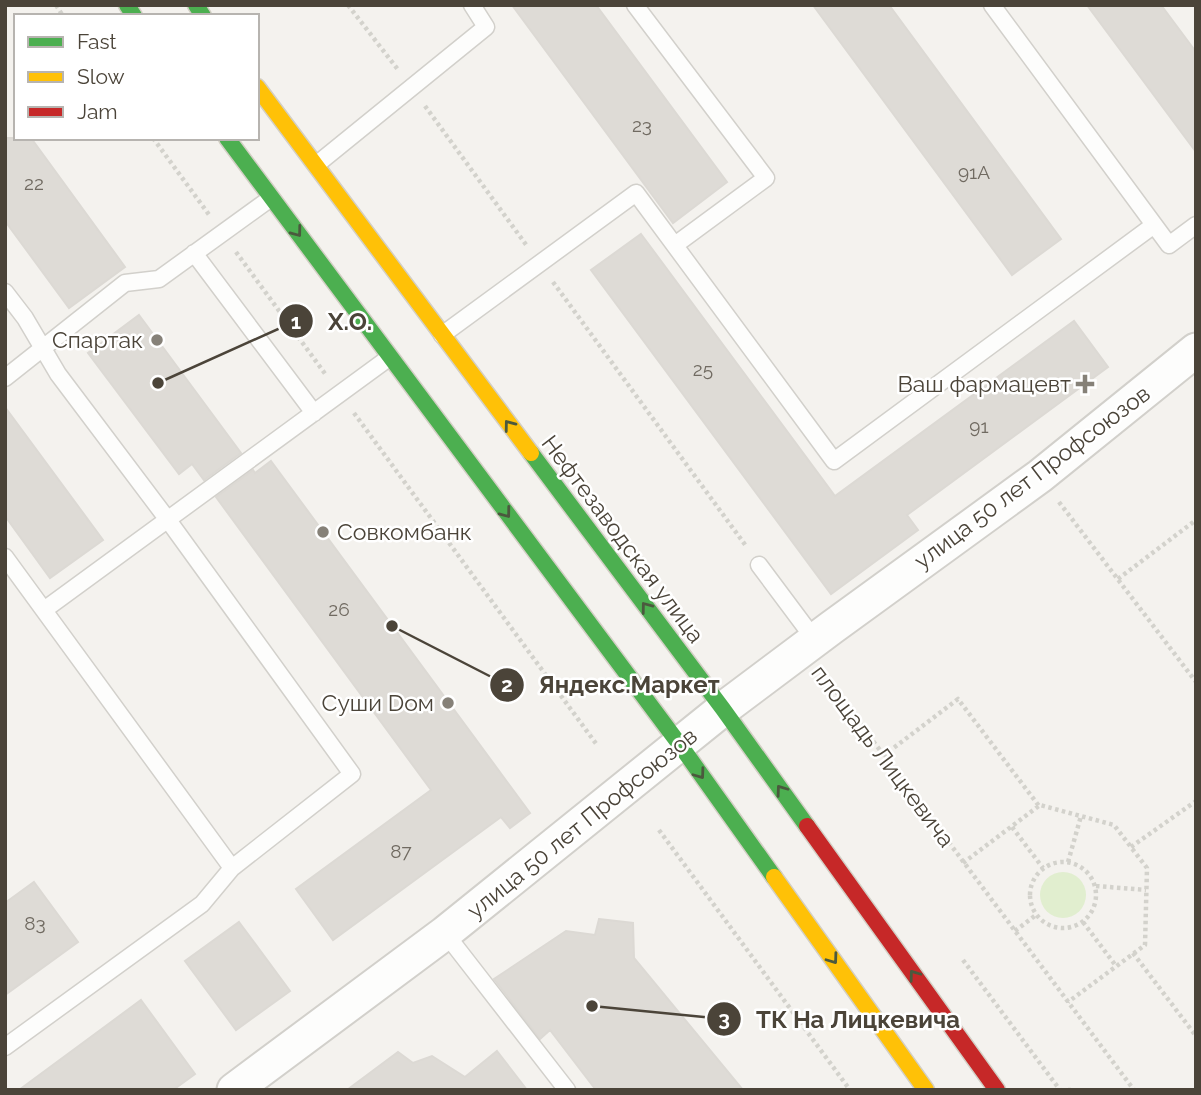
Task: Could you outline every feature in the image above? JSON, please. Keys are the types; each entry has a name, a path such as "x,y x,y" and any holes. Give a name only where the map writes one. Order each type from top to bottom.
{"main road":[{"name":"Нефтезаводская улица","path":"259,91 723,709 996,1090"},
{"path":"228,140 680,745 926,1090"}],"street":[{"name":"улица 50 лет Профсоюзов","path":"234,1090 445,933 723,709 1040,476 1196,350"}],"lane":[{"path":"316,165 485,27 472,5"},
{"path":"635,5 766,178 675,245"},
{"path":"992,5 1169,245 1196,225"},
{"path":"442,335 636,192 834,461 1154,225"},
{"path":"5,378 125,283 159,279 271,198"},
{"path":"194,253 313,413"},
{"path":"5,292 25,318 58,374 168,520 352,774 232,868 202,904 5,1047"},
{"path":"44,610 390,357"},
{"path":"5,557 232,868"},
{"path":"759,565 809,644"},
{"path":"445,933 567,1090"}],"path":[{"path":"154,140 597,745"},
{"path":"1066,512 1196,682"},
{"path":"1118,579 1196,520"},
{"name":"площадь Лицкевича","path":"809,644 883,756 1134,1090"},
{"path":"883,756 958,699 1039,806 1114,825 1147,868 1145,944 1068,1002"},
{"path":"1131,847 1196,802"},
{"name":"площадь Лицкевича","path":"963,863 1039,806"},
{"path":"1068,862 1080,816"},
{"path":"1012,827 1043,868"},
{"path":"659,830 850,1090"},
{"path":"1055,862 1068,862 1080,866 1090,875 1096,886 1097,900 1092,912 1083,922 1072,928 1058,928 1046,924 1036,915 1030,903 1030,890 1034,877 1043,868 1055,862"},
{"path":"1096,886 1146,890"},
{"path":"1014,931 1036,915"},
{"path":"1083,922 1116,966"},
{"path":"1133,953 1196,1036"},
{"path":"963,960 1060,1090"}],"green space":[{"path":"1063,872 1079,879 1086,895 1079,911 1063,918 1047,911 1040,895 1047,879"}],"building":[{"path":"512,5 596,5 727,182 673,223"},
{"path":"813,5 889,5 1061,239 1012,275"},
{"path":"1087,5 1161,5 1196,52 1196,152"},
{"path":"5,138 32,140 125,267 69,308 5,221"},
{"path":"641,234 835,496 1074,321 1108,367 907,515 918,530 831,594 591,270"},
{"path":"139,315 241,453 204,480 192,464 179,474 88,353"},
{"path":"5,407 103,540 50,578 5,516"},
{"path":"271,461 530,813 510,828 501,817 333,940 296,889 431,790 216,497 253,470 255,473"},
{"path":"34,882 78,942 5,995 5,903"},
{"path":"599,919 633,923 634,958 743,1090 596,1090 550,1030 540,1039 494,979 566,931 595,935"},
{"path":"239,922 290,991 236,1030 185,961"},
{"path":"141,1000 195,1074 173,1090 19,1090"},
{"path":"497,1051 527,1090 347,1090 398,1052 413,1063 432,1056 465,1077"}],"traffic: fast":[{"path":"127,5 133,14"},
{"path":"196,5 202,14"},
{"path":"228,140 680,745 774,877"},
{"path":"531,453 807,826"}],"traffic: slow":[{"path":"259,90 531,453"},
{"path":"774,877 926,1090"}],"traffic: jam":[{"path":"807,826 997,1090"}],"place":[{"name":"Спартак","path":"157,340"},
{"name":"X.O.","path":"158,383"},
{"name":"Ваш фармацевт","path":"1085,384"},
{"name":"Совкомбанк","path":"323,532"},
{"name":"Яндекс.Маркет","path":"392,626"},
{"name":"Суши Dом","path":"448,703"},
{"name":"ТК На Лицкевича","path":"592,1006"}]}
